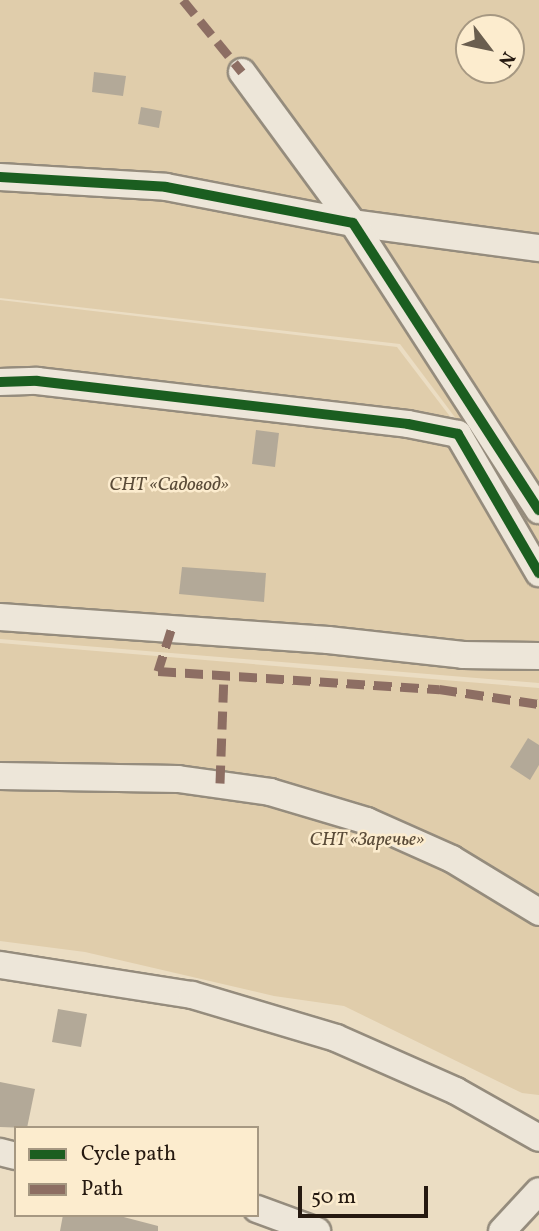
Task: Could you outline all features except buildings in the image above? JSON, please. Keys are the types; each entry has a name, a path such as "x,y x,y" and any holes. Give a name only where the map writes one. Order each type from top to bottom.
{"street":[{"path":"242,72 353,223 539,510"},
{"path":"0,177 166,187 353,223 539,248"},
{"path":"0,382 37,381 408,424 458,434 539,573"},
{"path":"0,617 328,639 463,655 539,656"},
{"path":"0,776 178,779 270,792 367,821 452,859 539,912"},
{"path":"0,965 192,995 337,1038 456,1091 539,1138"},
{"path":"502,1231 539,1191"},
{"path":"259,1210 317,1231"}],"green space":[{"path":"0,0 539,0 539,549 469,436 400,344 0,298"},
{"name":"СНТ «Садовод»","path":"0,300 397,347 468,440 539,556 539,683 0,639"},
{"name":"СНТ «Заречье»","path":"0,643 539,688 539,1095 522,1093 344,1006 274,996 85,952 0,941"}],"marked path":[{"path":"183,0 242,72"},
{"path":"171,630 158,671 439,689 539,704"},
{"path":"220,783 224,675"}],"cycle path":[{"path":"0,177 166,187 353,223 539,510"},
{"path":"0,382 37,381 408,424 458,434 539,573"}]}
